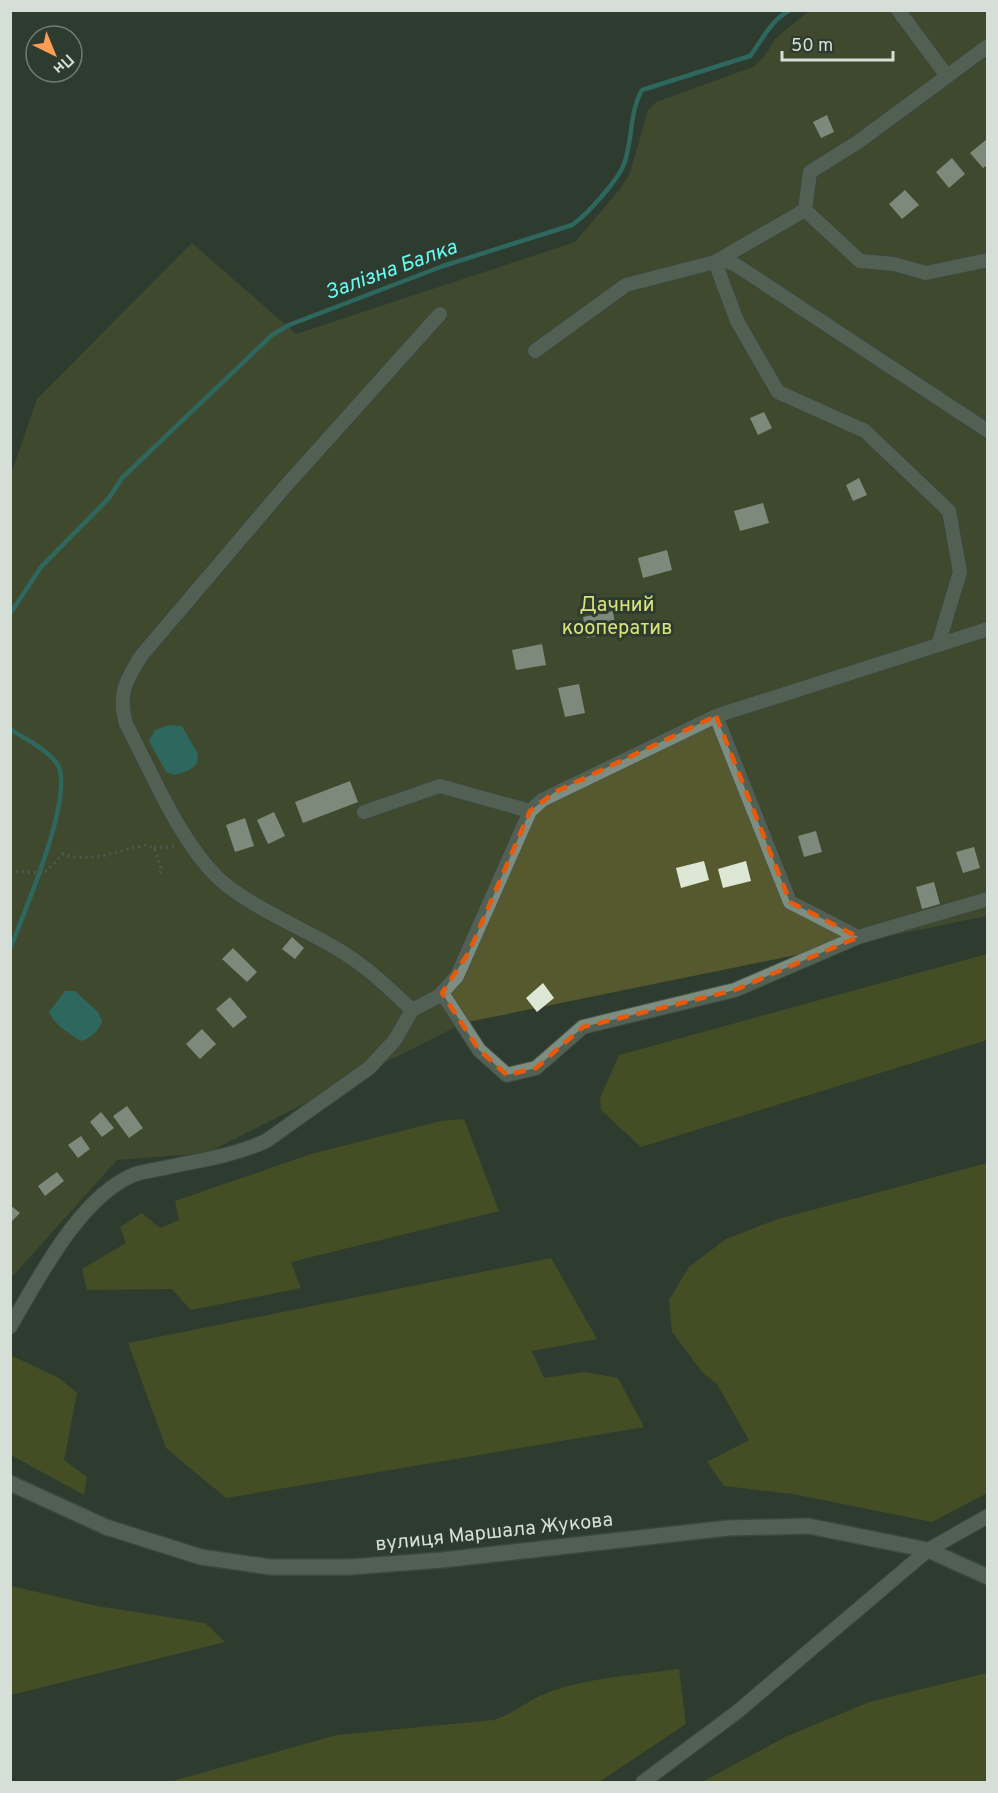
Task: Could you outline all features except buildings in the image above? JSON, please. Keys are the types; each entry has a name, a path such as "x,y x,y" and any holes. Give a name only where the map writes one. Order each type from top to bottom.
{"main road":[{"name":"вулиця Маршала Жукова","path":"10,1483 117,1531 201,1557 270,1567 350,1567 442,1560 728,1528 808,1526 928,1550 987,1576"}],"street":[{"path":"898,10 947,76"},
{"path":"805,210 810,172 858,142 987,46"},
{"path":"805,210 860,261 894,264 926,273 987,260"},
{"path":"535,351 626,285 717,260 805,210"},
{"path":"717,260 736,265 987,431"},
{"path":"717,260 737,321 778,392 865,431 949,512 960,572 938,645"},
{"path":"412,1010 374,974 337,949 238,893 219,879 190,844 126,724 121,705 128,676 141,656 283,489 440,314"},
{"path":"10,1327 79,1218 115,1185 134,1174 232,1154 266,1140 369,1068 395,1040 412,1010 442,993 457,976 530,811 555,792 716,716 987,629"},
{"path":"716,716 790,902 858,937"},
{"path":"364,812 440,786 530,811"},
{"path":"442,993 479,1050 507,1075 536,1068 583,1027 735,990 858,937 987,899"},
{"path":"643,1782 737,1712 928,1550 987,1516"}],"path":[{"path":"10,871 44,873 63,854 76,859 147,845 154,848 190,844"},
{"path":"154,848 162,871 157,874"}],"highlighted area":[{"path":"716,716 790,902 858,937 735,990 583,1027 536,1068 507,1075 479,1050 442,993 469,952 530,811 555,792"}],"green space":[{"name":"Дачний кооператив","path":"809,11 987,11 987,916 463,1023 207,1153 117,1160 11,1278 10,477 37,399 192,243 296,334 575,242 620,189 630,173 648,110 656,102 753,67 764,57 776,38"}],"shaded area":[{"path":"987,954 987,1040 641,1147 601,1110 600,1098 619,1055"},
{"path":"464,1119 499,1211 291,1262 301,1288 191,1310 172,1289 87,1290 82,1269 126,1243 120,1227 142,1213 160,1228 179,1220 175,1201 311,1154 441,1121"},
{"path":"987,1163 987,1493 932,1522 793,1494 724,1486 707,1462 749,1440 717,1384 702,1372 672,1332 669,1300 689,1267 726,1239 775,1220"},
{"path":"551,1258 597,1339 532,1351 544,1378 585,1372 618,1378 644,1427 226,1498 166,1448 128,1343"},
{"path":"10,1355 59,1378 77,1393 64,1460 87,1477 84,1495 11,1455"},
{"path":"11,1586 97,1606 205,1623 225,1642 11,1695"},
{"path":"679,1669 686,1724 599,1782 169,1782 337,1735 494,1720 544,1694 567,1686 599,1679"},
{"path":"987,1673 987,1782 702,1782 785,1737 869,1702"}],"water":[{"path":"169,725 182,726 198,754 197,763 190,770 174,775 166,772 149,741 155,730"},
{"path":"65,991 75,991 98,1012 102,1021 97,1031 85,1040 81,1041 58,1025 49,1012"}],"waterway":[{"name":"Залізна Балка","path":"10,614 41,567 109,498 122,478 272,335 289,325 443,266 572,225 586,214 621,171 627,155 635,108 642,90 750,56 772,25 790,10"},
{"name":"Залізна Балка","path":"10,729 52,758 60,770 61,787 58,809 44,860 10,949"}]}
